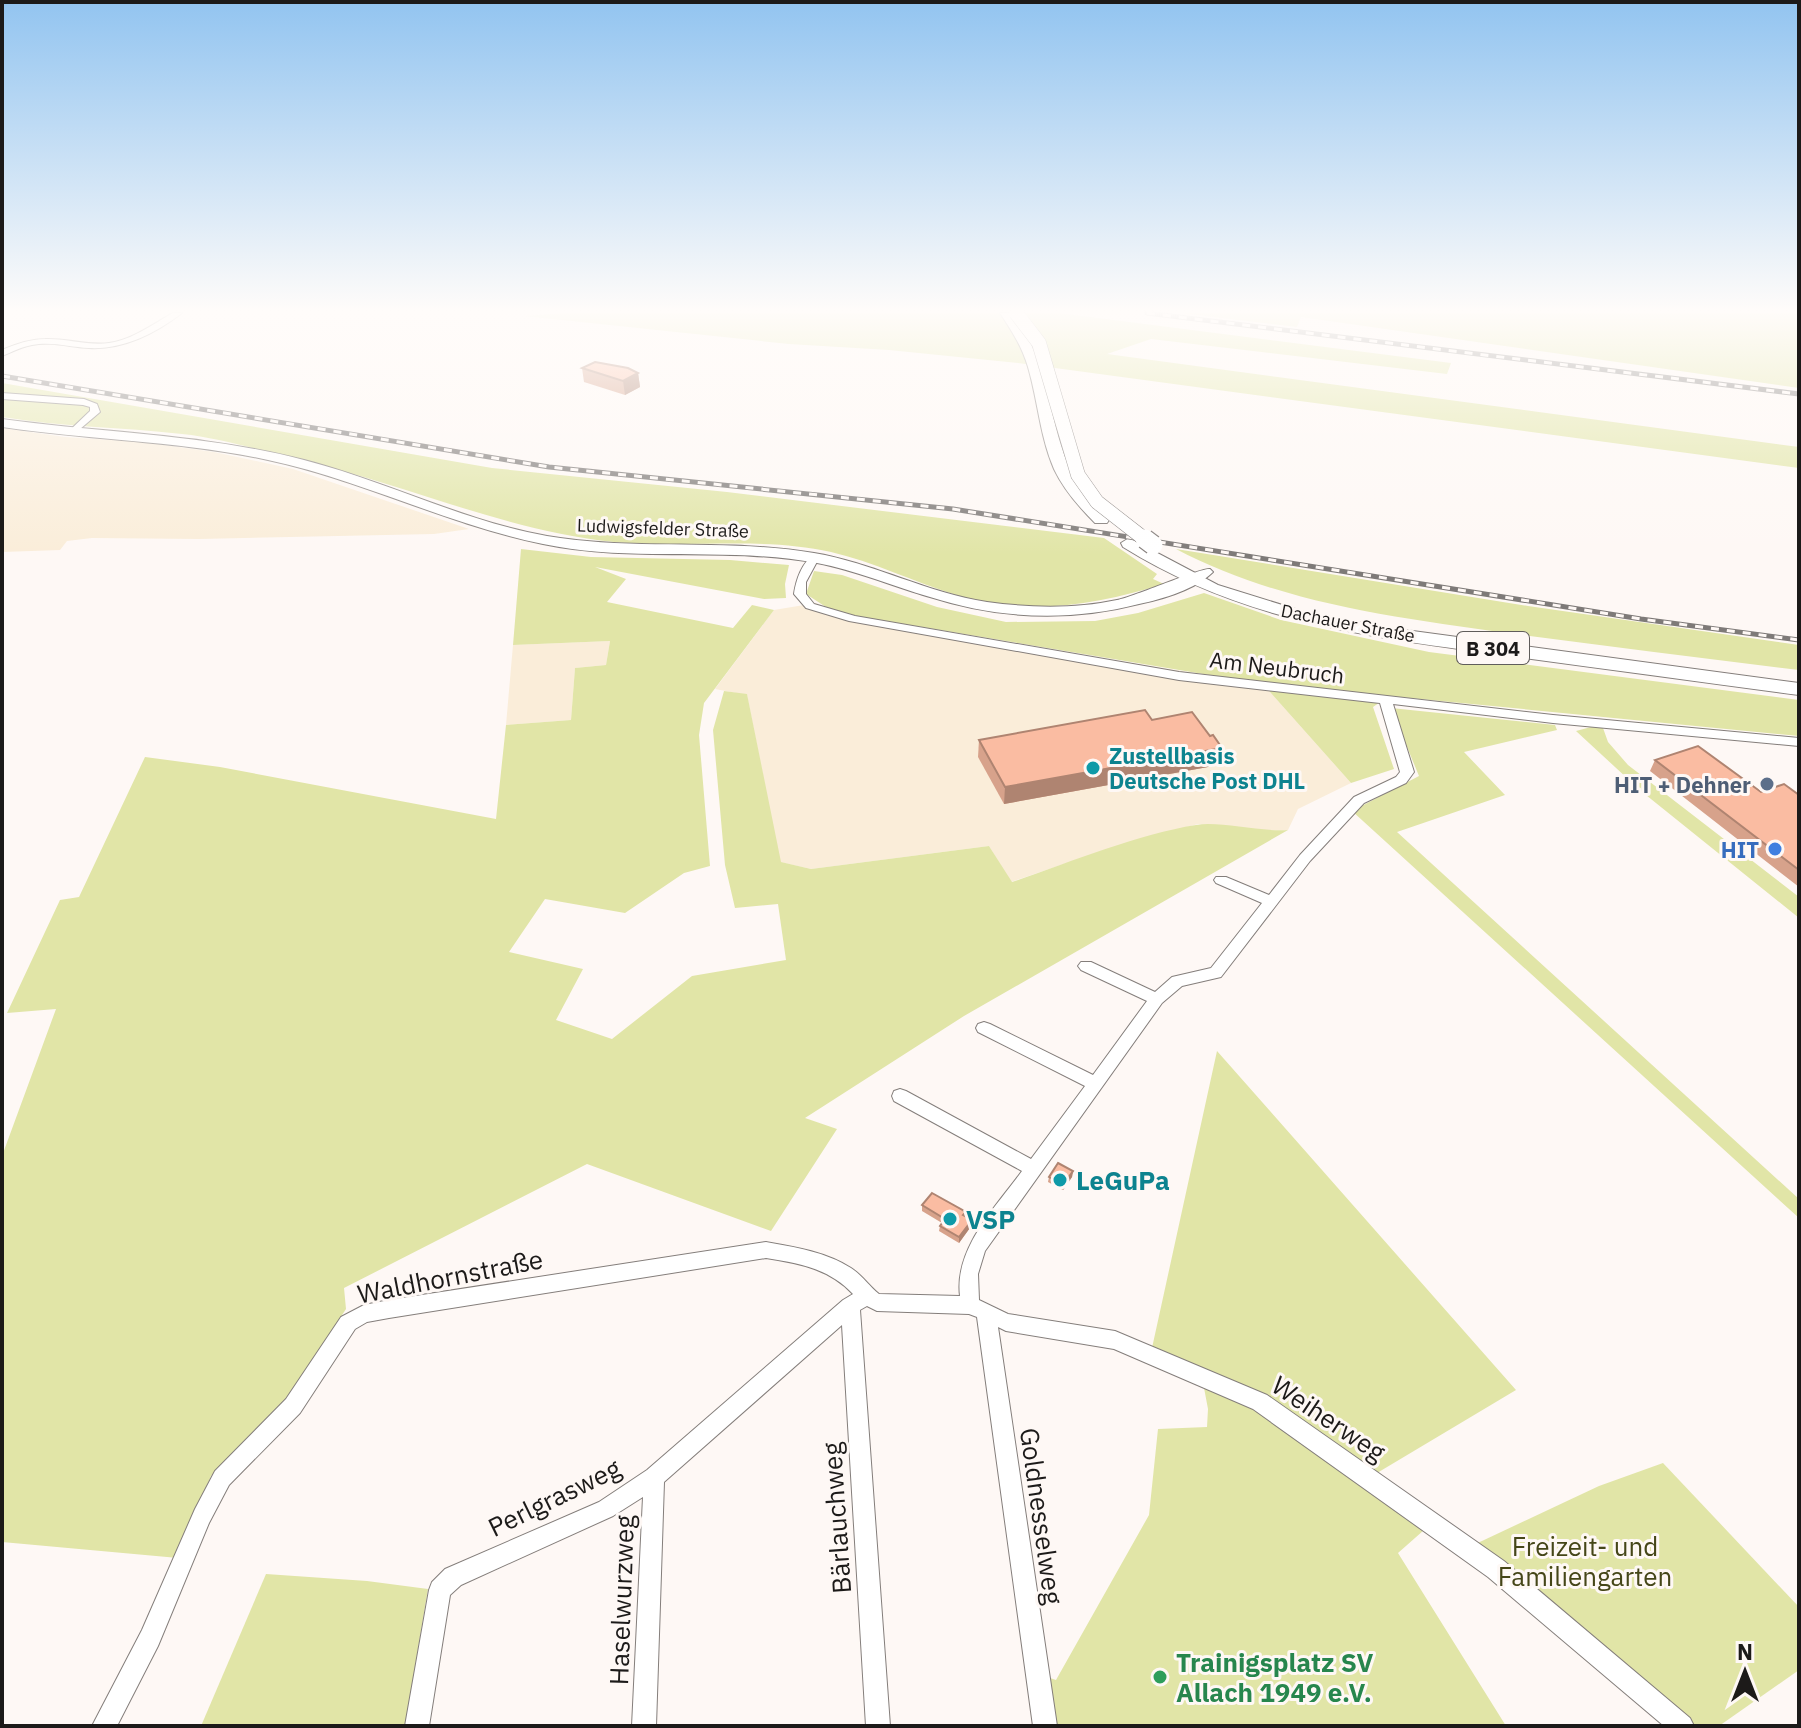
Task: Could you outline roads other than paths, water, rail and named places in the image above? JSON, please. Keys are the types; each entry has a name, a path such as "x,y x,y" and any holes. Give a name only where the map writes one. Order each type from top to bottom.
{"main road":[{"name":"Dachauer Straße","path":"1041,394 1060,466 1093,512 1147,556 1270,607 1343,625 1799,689"},
{"name":"Dachauer Straße","path":"1053,394 1078,475 1097,502 1199,576 1281,601 1401,627 1799,681"}],"street":[{"path":"2,396 84,402 94,406 95,412 73,432"},
{"name":"Ludwigsfelder Straße","path":"2,423 165,439 298,462 519,534 565,544 641,550 753,551 814,558 871,571 963,601 1019,610 1110,606 1147,597 1199,576"},
{"name":"Am Neubruch","path":"814,558 801,582 800,594 810,606 853,619 1179,676 1799,742"},
{"path":"1086,966 1157,999 1177,981 1216,973 1305,858 1359,800 1401,780 1407,772 1385,699"},
{"path":"1221,880 1272,902"},
{"name":"Goldnesselweg","path":"1045,1726 978,1309 967,1290 968,1264 1157,999"},
{"path":"984,1028 1095,1084"},
{"path":"900,1096 1034,1169"},
{"name":"Waldhornstraße","path":"104,1726 150,1638 202,1516 222,1478 293,1406 338,1334 348,1323 364,1314 766,1250 801,1256 844,1274 865,1301"},
{"name":"Weiherweg","path":"865,1301 978,1309 1006,1322 1115,1340 1260,1402 1496,1569 1682,1726"},
{"name":"Perlgrasweg","path":"417,1726 440,1590 453,1577 606,1509 654,1477 865,1301"},
{"name":"Bärlauchweg","path":"865,1301 878,1726"},
{"name":"Haselwurzweg","path":"644,1726 654,1477"}],"railway":[{"path":"108,394 549,467 953,509 1641,619 1799,640"}],"place":[{"name":"Zustellbasis Deutsche Post DHL","path":"1093,768"},
{"name":"HIT + Dehner","path":"1767,784"},
{"name":"HIT","path":"1775,849"},
{"name":"LeGuPa","path":"1060,1180"},
{"name":"VSP","path":"950,1219"},
{"name":"Trainigsplatz SV Allach 1949 e.V.","path":"1160,1677"}],"park label":[{"name":"Freizeit- und Familiengarten","path":"1585,1561"}]}
